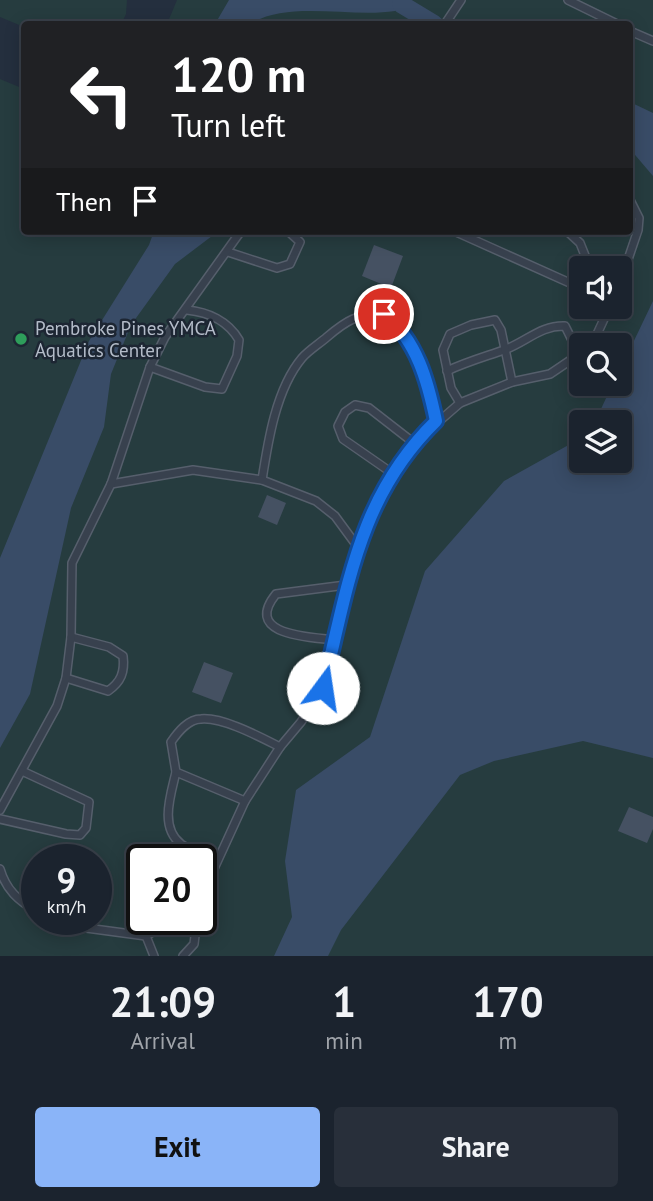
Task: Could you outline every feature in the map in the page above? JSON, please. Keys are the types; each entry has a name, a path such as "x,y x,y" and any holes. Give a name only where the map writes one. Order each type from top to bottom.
{"lane":[{"path":"446,21 461,0"},
{"path":"568,0 611,21"},
{"path":"633,32 651,38"},
{"path":"629,256 639,218 633,206"},
{"path":"633,215 639,218"},
{"path":"0,810 57,706 66,678 71,636 72,563 111,484 150,367 165,337 239,235"},
{"path":"228,253 277,268 290,264 300,242 292,235"},
{"path":"462,235 569,283"},
{"path":"571,235 580,243 585,256"},
{"path":"150,367 205,387 222,389 228,380 239,340 232,328 200,311 187,310"},
{"path":"262,480 267,444 285,389 302,358 348,320 364,315 384,314 399,326 427,376 436,421"},
{"path":"460,403 451,388 443,350 450,334 471,325 495,320 512,382"},
{"path":"447,371 473,358 505,350 532,333 565,326 569,333"},
{"path":"217,860 245,801 323,688 357,546 392,473 414,443 436,421 460,403 512,382 550,374 569,361"},
{"path":"392,473 343,439 338,426 345,412 355,405 369,408 414,443"},
{"path":"111,484 193,470 262,480 316,501 335,516 357,546"},
{"path":"335,640 285,634 275,629 270,623 269,602 276,594 346,586"},
{"path":"66,678 108,691 118,684 124,668 122,656 109,647 71,636"},
{"path":"181,844 173,833 167,815 176,772 171,742 182,727 200,718 224,723 280,747"},
{"path":"0,819 66,835 80,835 86,828 89,802 22,771"},
{"path":"176,772 245,801"},
{"path":"0,869 4,883 21,902"},
{"path":"112,931 146,936 154,956"},
{"path":"183,956 194,944 195,935"}],"green space":[{"path":"0,0 127,0 122,21 21,21 21,26 0,17"},
{"path":"177,0 653,0 653,956 0,956 0,79 21,88 21,235 633,235 633,21 168,21"}],"water":[{"path":"229,0 402,0 395,11 378,13 300,11 282,13 257,21 217,21"},
{"path":"633,103 653,113 653,176 633,153"},
{"path":"153,235 213,235 175,264 131,325 111,374 104,427 71,508 30,694 0,748 0,558 89,341"},
{"path":"653,301 653,758 583,741 494,761 460,775 341,930 328,956 274,956 292,917 285,861 296,790 370,737 425,571 504,481 569,445 569,473 632,473 632,410 601,410 607,396 632,396 632,345"}],"building":[{"path":"374,245 403,256 391,288 362,276"},
{"path":"267,495 286,503 277,525 258,517"},
{"path":"204,662 233,673 221,703 192,692"},
{"path":"629,807 653,817 653,829 647,843 618,831"}],"waterway":[{"path":"401,4 429,21"}],"place":[{"name":"Pembroke Pines YMCA Aquatics Center","path":"21,339"}],"route":[{"path":"323,688 357,546 392,473 414,443 436,421 427,376 399,326 384,314"}]}
